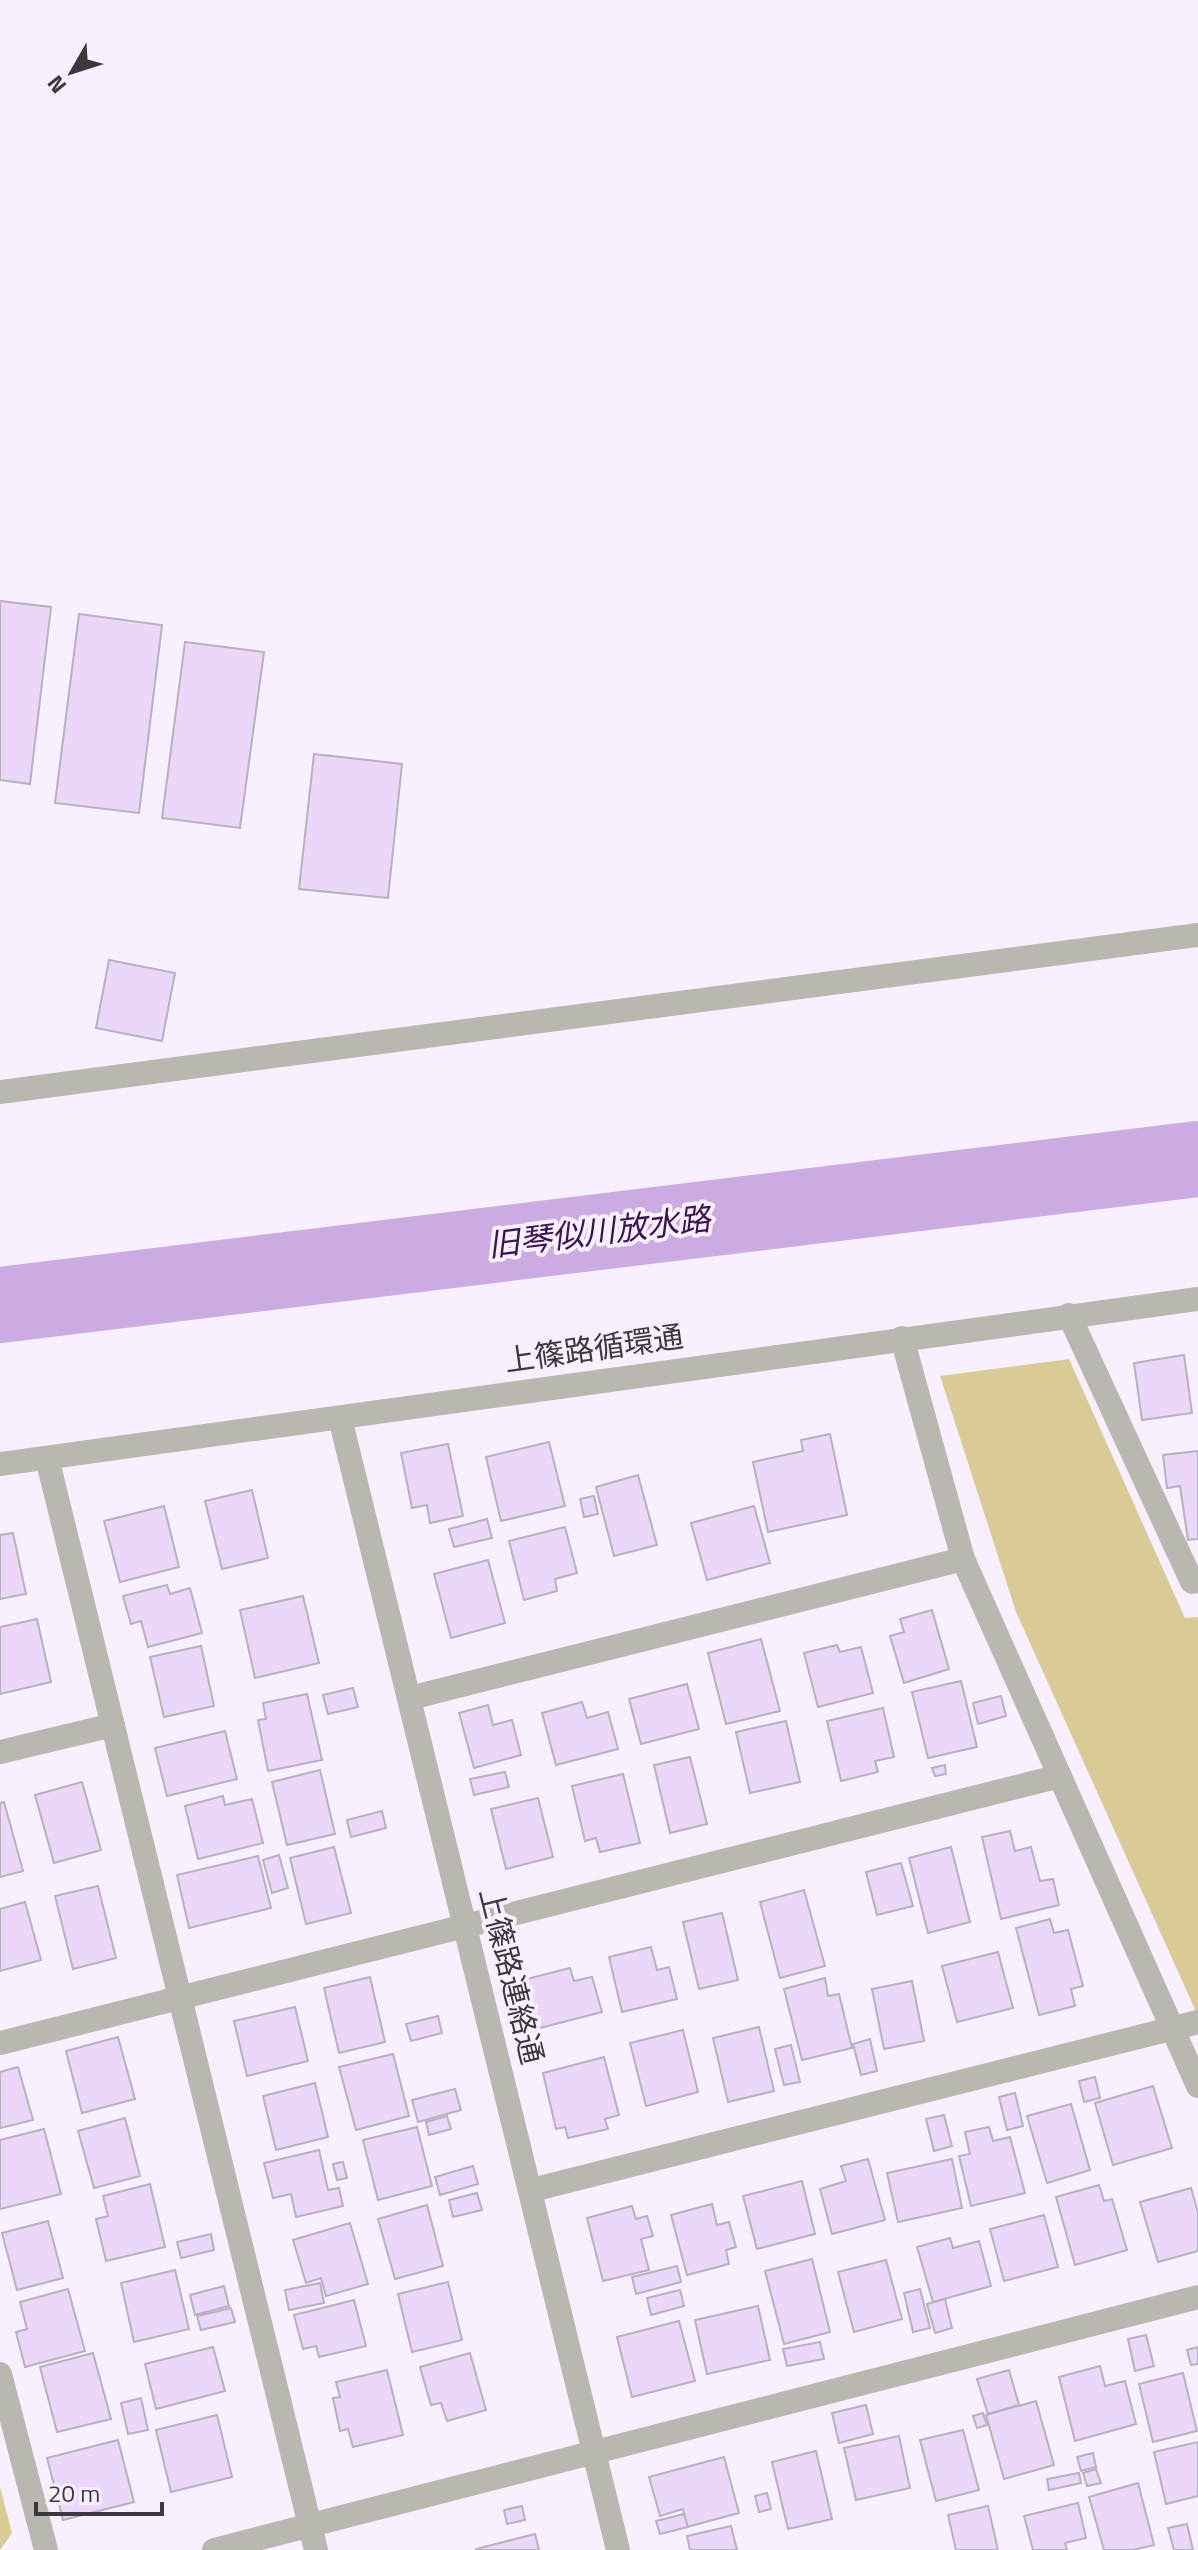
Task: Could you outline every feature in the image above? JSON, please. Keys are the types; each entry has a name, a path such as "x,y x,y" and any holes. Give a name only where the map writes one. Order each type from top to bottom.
{"street":[{"path":"0,1092 1198,935"},
{"name":"上篠路循環通","path":"0,1464 1198,1299"},
{"path":"1069,1315 1192,1582 1198,1581"},
{"path":"902,1338 963,1559 1198,2086"},
{"name":"上篠路連絡通","path":"340,1418 618,2550"},
{"path":"47,1458 313,2539"},
{"path":"410,1698 963,1559"},
{"path":"0,1752 113,1725"},
{"path":"0,2043 1060,1776"},
{"path":"532,2190 1198,2022"},
{"path":"214,2550 313,2539 593,2451 1198,2297"},
{"path":"0,2374 46,2550"}],"shaded area":[{"path":"1069,1359 1185,1618 1198,1617 1198,2016 1016,1612 940,1376"},
{"path":"0,2487 12,2533 0,2550"}],"building":[{"path":"0,601 51,607 30,784 0,780"},
{"path":"79,614 162,625 139,813 55,803"},
{"path":"185,642 264,652 240,828 162,818"},
{"path":"314,754 402,764 388,898 299,889"},
{"path":"109,960 175,973 162,1041 96,1028"},
{"path":"1184,1355 1192,1413 1142,1420 1134,1363"},
{"path":"830,1434 847,1515 768,1532 753,1462 803,1451 801,1440"},
{"path":"549,1442 565,1506 501,1521 486,1457"},
{"path":"448,1444 463,1516 430,1523 427,1505 412,1508 401,1453"},
{"path":"1198,1451 1198,1539 1188,1540 1180,1486 1167,1488 1163,1455"},
{"path":"638,1475 657,1545 614,1556 596,1487"},
{"path":"252,1490 268,1558 222,1569 205,1501"},
{"path":"594,1496 598,1514 584,1517 580,1499"},
{"path":"164,1506 179,1567 120,1582 104,1521"},
{"path":"754,1506 770,1563 707,1580 691,1523"},
{"path":"487,1519 492,1538 454,1547 449,1529"},
{"path":"565,1527 577,1573 555,1579 557,1591 524,1600 509,1541"},
{"path":"13,1533 26,1594 0,1599 0,1535"},
{"path":"488,1560 505,1623 451,1638 434,1574"},
{"path":"167,1585 170,1594 190,1588 202,1633 148,1647 141,1621 131,1624 123,1596"},
{"path":"303,1596 319,1663 255,1678 240,1610"},
{"path":"932,1610 949,1669 904,1683 890,1636 904,1632 900,1619"},
{"path":"37,1619 51,1682 0,1694 0,1627"},
{"path":"761,1639 780,1711 726,1724 708,1653"},
{"path":"837,1645 840,1652 861,1647 873,1693 818,1707 804,1653"},
{"path":"201,1646 214,1706 164,1717 150,1657"},
{"path":"961,1681 977,1747 928,1758 912,1692"},
{"path":"687,1684 699,1729 641,1744 629,1699"},
{"path":"353,1688 358,1707 328,1714 323,1695"},
{"path":"307,1694 322,1760 268,1771 258,1720 266,1719 263,1703"},
{"path":"1001,1696 1006,1716 978,1724 973,1703"},
{"path":"582,1702 587,1718 608,1712 618,1749 556,1765 542,1713"},
{"path":"488,1705 493,1725 512,1720 521,1755 474,1768 459,1713"},
{"path":"883,1708 894,1757 875,1761 878,1772 841,1781 827,1721"},
{"path":"786,1721 800,1782 750,1793 736,1732"},
{"path":"225,1731 237,1779 167,1796 155,1748"},
{"path":"690,1757 707,1824 670,1833 654,1765"},
{"path":"945,1765 946,1774 935,1776 932,1768"},
{"path":"320,1770 335,1834 287,1845 272,1782"},
{"path":"505,1772 509,1787 474,1795 470,1779"},
{"path":"623,1774 640,1843 600,1852 596,1838 585,1841 572,1786"},
{"path":"82,1782 101,1850 54,1863 35,1795"},
{"path":"223,1796 225,1805 252,1799 263,1843 198,1859 185,1806"},
{"path":"538,1798 553,1857 506,1869 491,1809"},
{"path":"4,1802 23,1871 0,1877 0,1803"},
{"path":"382,1811 386,1828 351,1837 347,1820"},
{"path":"1010,1831 1015,1851 1031,1847 1040,1881 1053,1879 1059,1905 1001,1919 982,1837"},
{"path":"334,1847 351,1913 306,1924 290,1858"},
{"path":"951,1847 970,1922 928,1933 909,1858"},
{"path":"279,1855 288,1888 272,1893 263,1860"},
{"path":"258,1856 271,1908 189,1928 177,1875"},
{"path":"901,1863 913,1906 877,1915 866,1872"},
{"path":"98,1886 116,1958 73,1969 55,1896"},
{"path":"804,1890 825,1966 780,1978 760,1902"},
{"path":"25,1902 41,1960 0,1971 0,1909"},
{"path":"722,1913 738,1980 699,1989 683,1922"},
{"path":"1050,1919 1054,1933 1068,1930 1083,1986 1071,1989 1075,2006 1039,2015 1016,1928"},
{"path":"651,1947 657,1970 669,1967 677,1999 622,2012 609,1957"},
{"path":"998,1952 1013,2008 957,2022 942,1966"},
{"path":"570,1968 574,1981 592,1977 602,2012 536,2029 523,1980"},
{"path":"370,1977 385,2042 339,2053 324,1988"},
{"path":"825,1978 828,1996 839,1994 852,2048 802,2060 784,1989"},
{"path":"912,1981 924,2041 884,2049 872,1989"},
{"path":"295,2007 308,2061 247,2076 234,2021"},
{"path":"438,2016 442,2033 411,2041 406,2024"},
{"path":"759,2027 774,2091 728,2102 713,2038"},
{"path":"683,2030 698,2092 646,2106 630,2043"},
{"path":"118,2037 135,2099 82,2113 66,2051"},
{"path":"870,2039 877,2071 861,2075 853,2044"},
{"path":"791,2045 800,2082 784,2085 775,2049"},
{"path":"393,2054 409,2116 356,2130 339,2067"},
{"path":"604,2057 619,2115 605,2119 608,2129 568,2138 565,2127 556,2129 543,2073"},
{"path":"18,2067 33,2120 0,2128 0,2072"},
{"path":"1095,2077 1100,2098 1084,2102 1079,2081"},
{"path":"315,2083 328,2137 276,2150 263,2096"},
{"path":"1153,2086 1172,2148 1113,2165 1095,2103"},
{"path":"455,2089 461,2110 418,2122 412,2100"},
{"path":"1015,2093 1023,2126 1007,2130 999,2097"},
{"path":"1071,2104 1090,2170 1047,2183 1027,2116"},
{"path":"944,2115 952,2146 934,2151 926,2119"},
{"path":"447,2116 451,2129 429,2135 426,2122"},
{"path":"125,2118 140,2176 94,2188 78,2131"},
{"path":"417,2127 432,2186 378,2200 363,2140"},
{"path":"989,2127 993,2141 1010,2137 1025,2193 971,2206 959,2156 970,2154 965,2132"},
{"path":"44,2129 61,2194 0,2209 0,2140"},
{"path":"319,2150 328,2190 339,2188 343,2206 296,2217 291,2194 273,2198 264,2163"},
{"path":"868,2159 885,2220 832,2234 820,2189 846,2181 841,2166"},
{"path":"952,2159 962,2208 898,2222 887,2173"},
{"path":"343,2162 347,2178 337,2180 333,2164"},
{"path":"473,2166 478,2184 440,2195 435,2177"},
{"path":"802,2181 815,2234 757,2249 743,2196"},
{"path":"150,2184 165,2247 106,2261 96,2219 108,2216 103,2196"},
{"path":"1099,2185 1104,2201 1112,2199 1127,2250 1075,2265 1056,2197"},
{"path":"1191,2188 1198,2212 1198,2251 1158,2262 1140,2202"},
{"path":"477,2193 482,2210 453,2217 449,2200"},
{"path":"712,2204 717,2225 729,2222 736,2247 726,2250 729,2264 687,2275 671,2215"},
{"path":"427,2205 443,2266 395,2279 378,2219"},
{"path":"632,2206 636,2219 647,2216 653,2236 641,2239 649,2270 603,2281 587,2218"},
{"path":"1044,2215 1058,2267 1004,2281 990,2229"},
{"path":"48,2221 63,2278 17,2290 2,2233"},
{"path":"350,2223 368,2284 326,2296 321,2278 306,2283 293,2240"},
{"path":"211,2234 214,2250 181,2258 177,2242"},
{"path":"950,2238 953,2248 979,2241 991,2286 933,2302 917,2247"},
{"path":"812,2259 830,2332 784,2344 765,2271"},
{"path":"886,2260 902,2319 854,2332 838,2272"},
{"path":"677,2266 681,2282 636,2294 632,2277"},
{"path":"175,2270 189,2329 134,2342 121,2283"},
{"path":"448,2282 462,2340 412,2352 398,2294"},
{"path":"320,2283 324,2303 289,2310 285,2290"},
{"path":"224,2286 229,2306 195,2315 190,2295"},
{"path":"68,2289 85,2351 25,2367 16,2332 27,2329 20,2302"},
{"path":"920,2289 930,2328 913,2332 904,2293"},
{"path":"680,2290 684,2306 651,2315 647,2298"},
{"path":"945,2299 952,2328 935,2333 927,2304"},
{"path":"354,2300 366,2346 319,2357 316,2346 303,2349 294,2315"},
{"path":"758,2306 770,2360 707,2374 695,2320"},
{"path":"231,2308 235,2322 201,2330 197,2316"},
{"path":"679,2321 695,2381 632,2397 617,2337"},
{"path":"1146,2335 1154,2366 1135,2371 1128,2339"},
{"path":"820,2342 824,2359 787,2366 783,2349"},
{"path":"213,2347 225,2391 156,2409 145,2364"},
{"path":"1198,2347 1198,2364 1191,2365 1187,2350"},
{"path":"93,2353 111,2419 57,2432 40,2367"},
{"path":"470,2353 486,2410 447,2421 441,2403 431,2405 420,2367"},
{"path":"1100,2366 1105,2386 1125,2381 1136,2424 1075,2441 1059,2377"},
{"path":"387,2370 403,2435 353,2447 348,2429 340,2431 333,2398 340,2397 336,2382"},
{"path":"1009,2370 1019,2405 988,2414 977,2379"},
{"path":"1183,2373 1197,2431 1153,2442 1139,2384"},
{"path":"141,2398 148,2430 128,2434 121,2403"},
{"path":"1036,2401 1054,2465 1004,2479 986,2415"},
{"path":"866,2405 873,2434 839,2443 832,2413"},
{"path":"983,2413 987,2425 977,2428 973,2416"},
{"path":"217,2415 232,2477 171,2492 156,2430"},
{"path":"963,2430 979,2490 936,2501 920,2440"},
{"path":"899,2436 910,2488 856,2500 844,2448"},
{"path":"118,2440 134,2502 63,2520 47,2458"},
{"path":"1198,2442 1198,2496 1166,2504 1154,2452"},
{"path":"816,2451 832,2519 788,2529 772,2462"},
{"path":"1093,2453 1096,2467 1081,2471 1077,2457"},
{"path":"724,2457 739,2513 687,2527 683,2509 660,2516 649,2477"},
{"path":"1096,2469 1101,2483 1087,2486 1083,2473"},
{"path":"1079,2473 1081,2483 1049,2490 1047,2479"},
{"path":"1138,2483 1154,2545 1133,2550 1104,2550 1089,2497"},
{"path":"767,2493 771,2509 759,2512 755,2496"},
{"path":"1078,2503 1086,2538 1065,2543 1067,2550 1033,2550 1024,2516"},
{"path":"522,2506 525,2520 507,2524 504,2510"},
{"path":"988,2506 998,2550 956,2550 948,2515"},
{"path":"684,2514 688,2527 660,2534 656,2521"},
{"path":"1187,2524 1193,2550 1174,2550 1168,2528"},
{"path":"731,2526 737,2550 690,2550 687,2536"},
{"path":"535,2534 539,2550 476,2550 476,2549"}],"waterway":[{"name":"旧琴似川放水路","path":"0,1305 1198,1159"}]}
